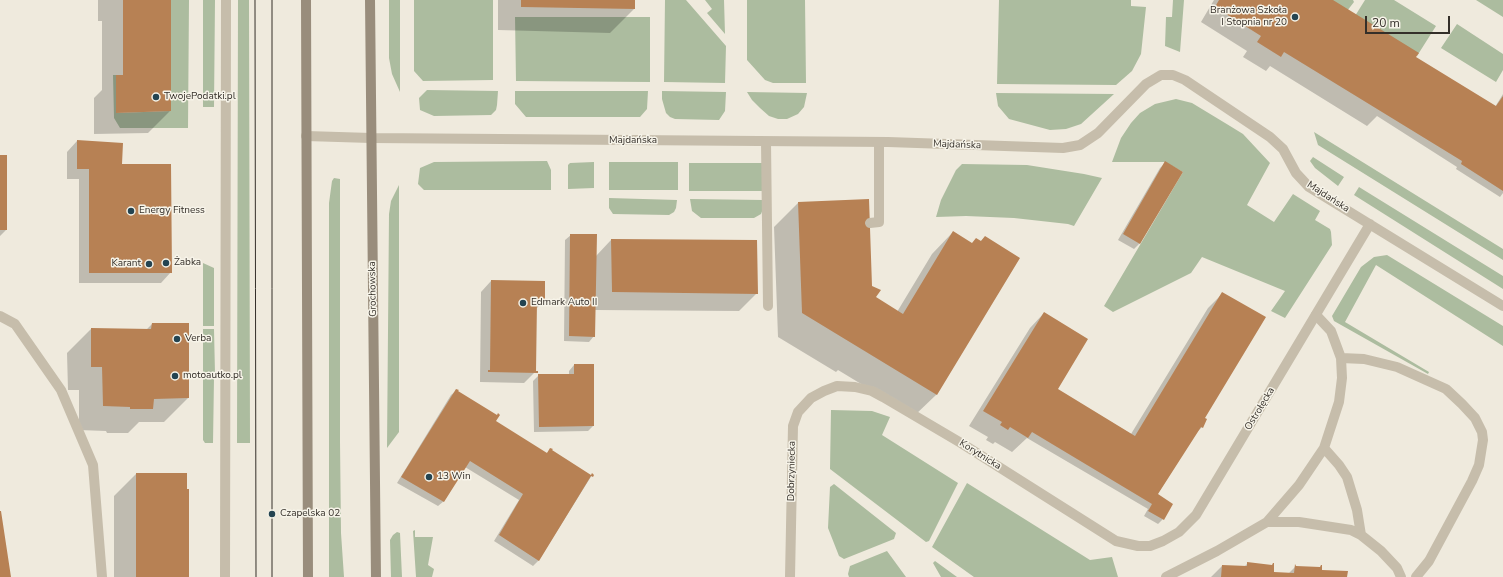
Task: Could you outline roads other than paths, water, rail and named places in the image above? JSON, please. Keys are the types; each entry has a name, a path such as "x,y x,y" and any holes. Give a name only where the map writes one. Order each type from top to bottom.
{"main road":[{"path":"306,0 308,577"},
{"name":"Grochowska","path":"370,0 376,577"}],"street":[{"path":"224,577 226,0"},
{"name":"Majdańska","path":"306,136 371,138 879,142 1064,148 1080,145 1098,133 1146,84 1161,75 1173,75 1185,80 1270,137 1283,149 1296,174 1309,187 1503,306"},
{"path":"766,142 768,306"},
{"path":"870,223 879,222 879,142"},
{"name":"Ostrołęcka","path":"1116,541 1138,546 1150,546 1179,532 1196,515 1370,224"},
{"path":"1166,577 1218,551 1267,522 1299,485 1324,448 1339,402 1342,378 1342,358 1332,331 1316,315"},
{"path":"0,316 15,324 61,390 93,465 102,577"},
{"path":"1342,358 1364,359 1397,367 1446,389 1475,418 1482,432 1483,440 1479,465 1472,481 1429,561 1416,577"},
{"name":"Korytnicka","path":"837,386 855,386 872,391 883,397 961,442 1116,541"},
{"name":"Dobrzyniecka","path":"790,577 793,426 798,412 811,398 837,386"},
{"path":"1324,448 1347,477 1357,510 1361,535"},
{"path":"1267,522 1299,522 1351,530 1361,535 1381,551 1396,568 1401,577"}],"tram line":[{"path":"255,0 256,577"},
{"path":"272,0 272,577"}],"place":[{"name":"Branżowa Szkoła I Stopnia nr 20","path":"1295,17"},
{"name":"TwojePodatki.pl","path":"156,97"},
{"name":"Energy Fitness","path":"131,211"},
{"name":"Żabka","path":"166,263"},
{"name":"Karant","path":"149,264"},
{"name":"Edmark Auto II","path":"523,303"},
{"name":"Verba","path":"177,339"},
{"name":"motoautko.pl","path":"175,376"},
{"name":"13 Win","path":"429,477"},
{"name":"Czapelska 02","path":"272,514"}]}
